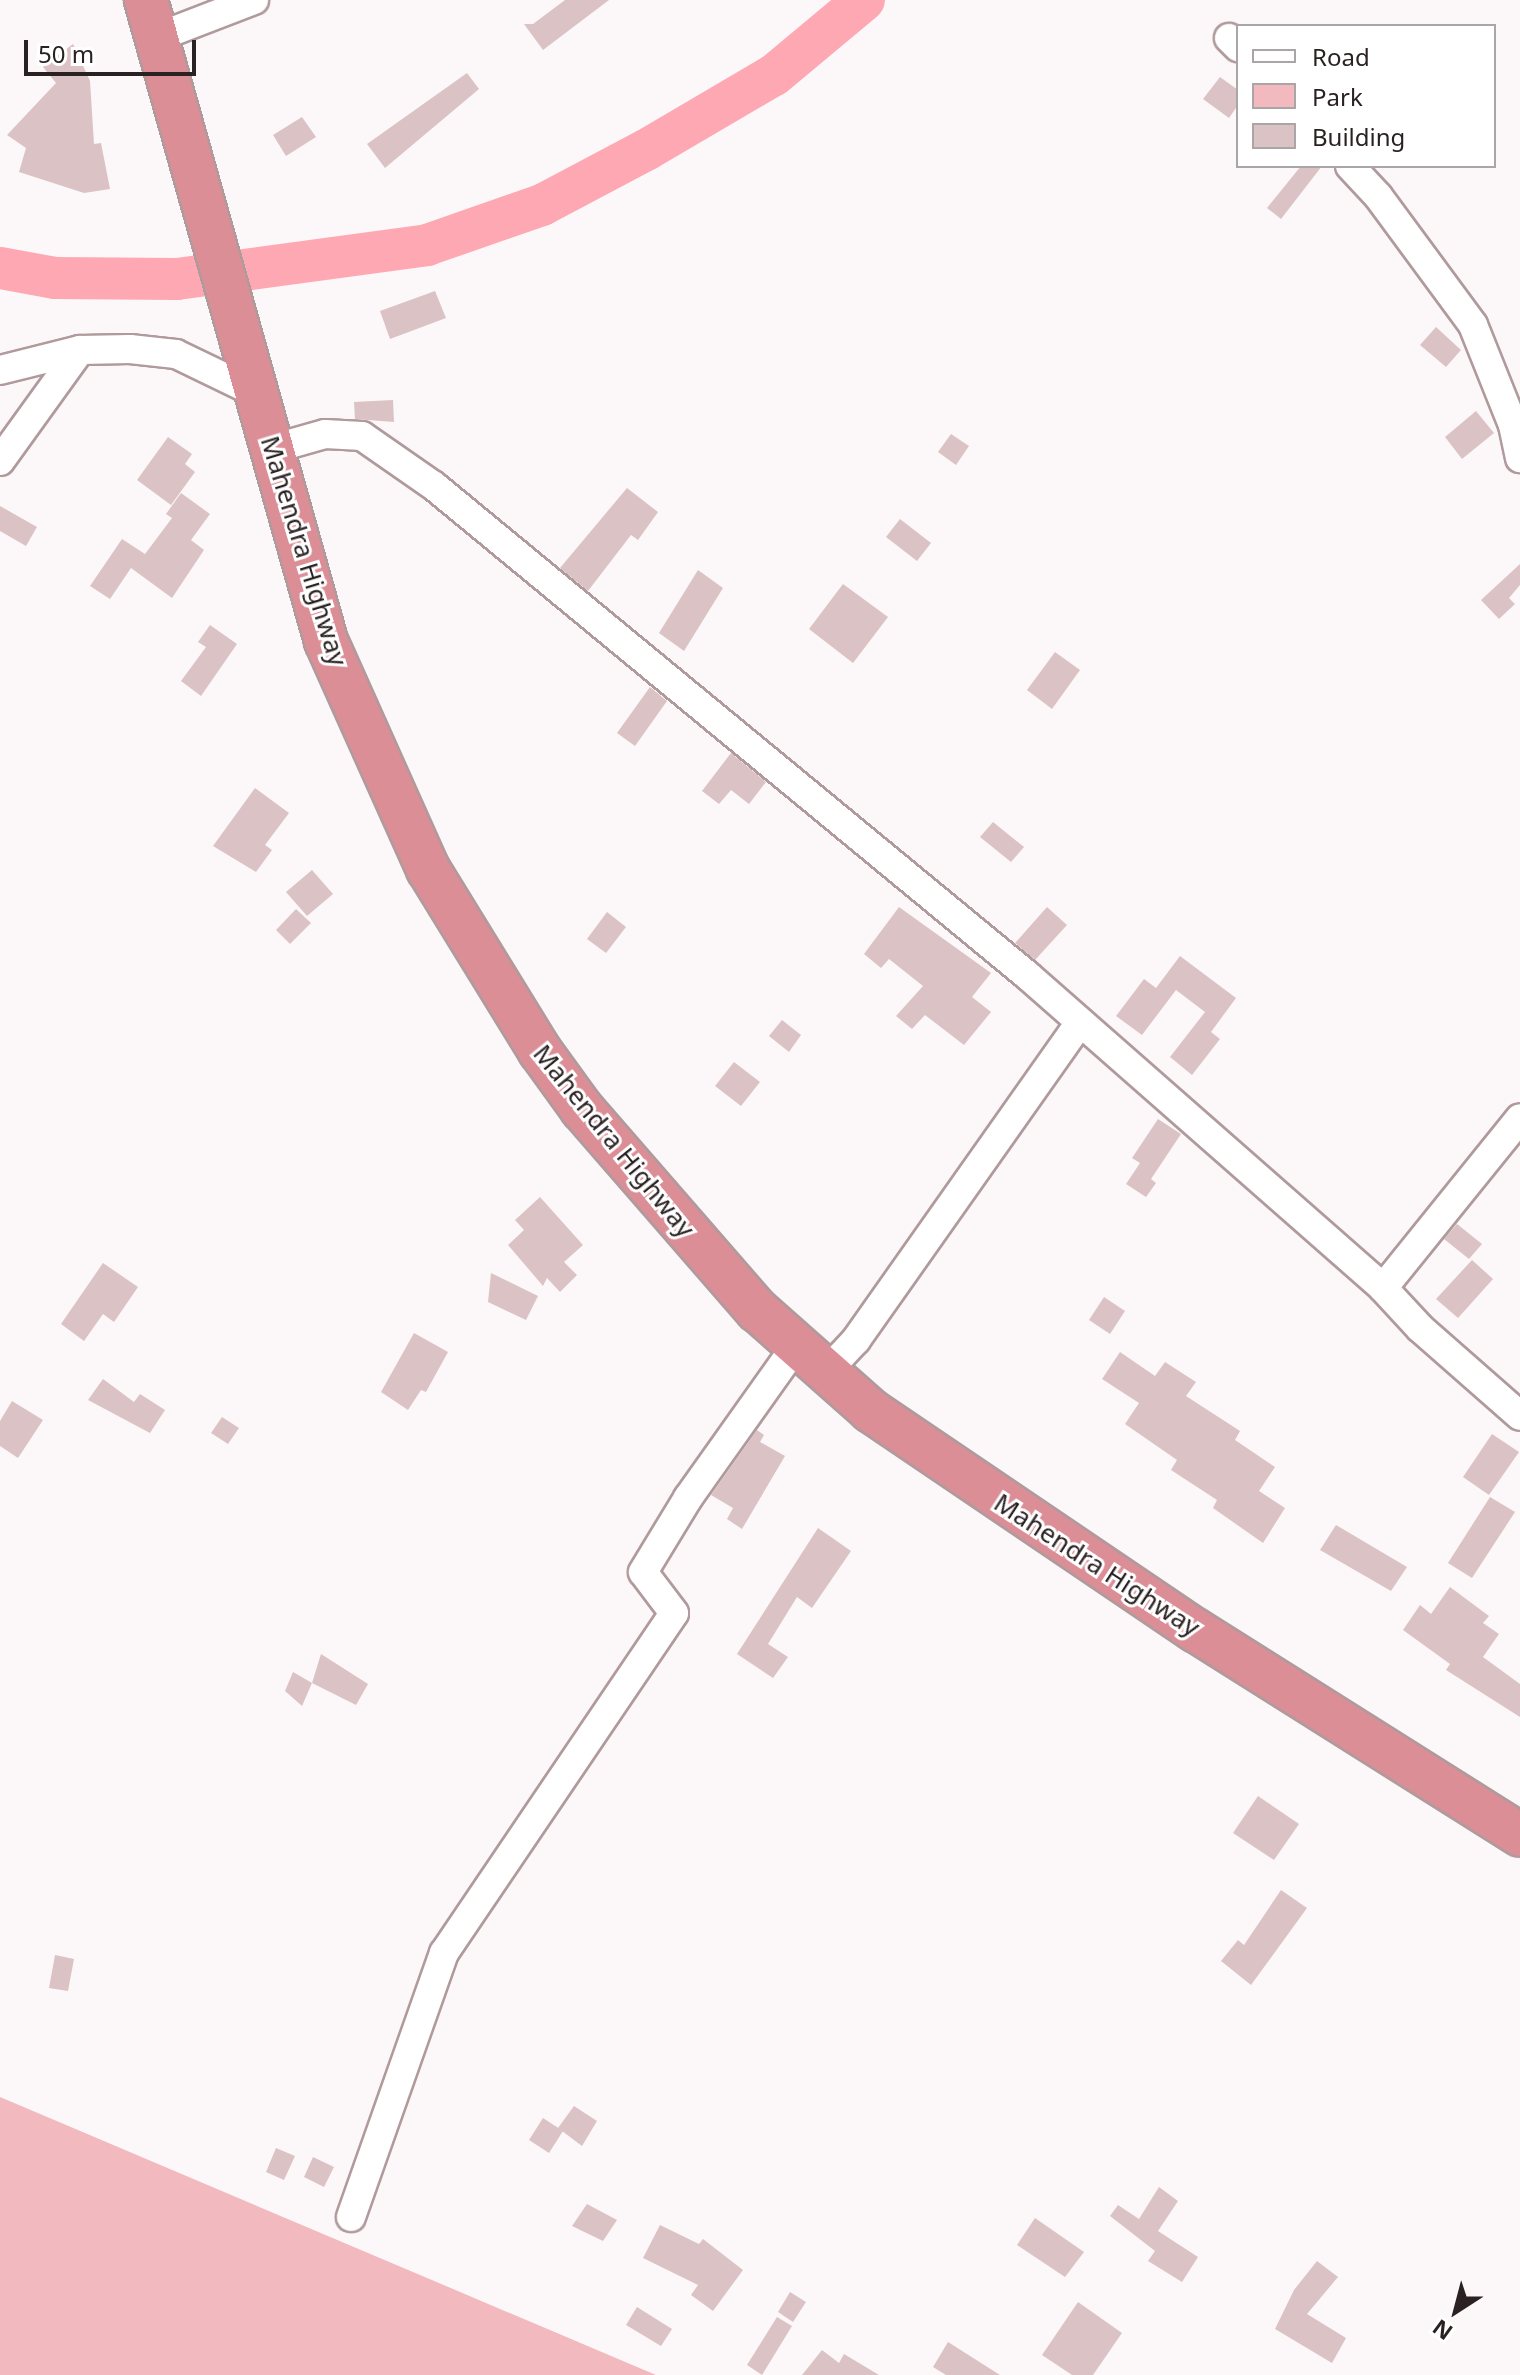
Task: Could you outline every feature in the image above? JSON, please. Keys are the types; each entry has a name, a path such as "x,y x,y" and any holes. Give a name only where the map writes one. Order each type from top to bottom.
{"highway":[{"name":"Mahendra Highway","path":"152,18 326,641 428,869 461,927 591,1120 757,1310 811,1359 974,1484 1520,1835"}],"street":[{"path":"152,18 254,0"},
{"path":"1352,168 1378,196 1473,325 1513,425 1520,458"},
{"path":"0,370 80,350 176,354 257,393"},
{"path":"0,461 80,350"},
{"path":"272,449 325,434 362,436 434,486 721,718 1080,1023 1383,1288 1420,1328 1520,1416"},
{"path":"351,2217 444,1953 674,1613 643,1572 688,1498 811,1359 856,1340 1080,1023"},
{"path":"1383,1288 1520,1118"}],"green space":[{"path":"0,2097 656,2375 0,2375"}],"building":[{"path":"565,0 609,0 543,50 524,24 533,24"},
{"path":"73,44 90,81 94,144 101,143 110,189 84,193 19,172 26,148 7,135 56,83 43,67"},
{"path":"467,73 479,89 385,168 367,144"},
{"path":"1220,77 1236,89 1236,108 1229,118 1203,99"},
{"path":"302,117 316,137 286,156 273,135"},
{"path":"1299,168 1320,168 1281,219 1267,208"},
{"path":"435,291 446,318 390,339 380,311"},
{"path":"1436,327 1461,350 1446,367 1420,345"},
{"path":"393,400 394,422 355,419 354,402"},
{"path":"1476,411 1494,433 1462,459 1445,437"},
{"path":"951,434 969,446 956,465 938,452"},
{"path":"168,437 192,454 185,464 195,472 171,505 137,480"},
{"path":"627,488 658,512 638,540 631,535 588,591 560,568"},
{"path":"181,493 210,514 191,540 204,550 172,598 131,568 110,599 90,586 122,539 145,554 172,518 166,514"},
{"path":"0,506 37,527 26,546 0,531"},
{"path":"900,519 931,543 917,561 886,537"},
{"path":"1520,564 1520,585 1509,598 1515,604 1499,619 1481,600"},
{"path":"698,570 723,588 684,651 659,633"},
{"path":"843,584 888,617 853,663 809,629"},
{"path":"210,625 237,644 201,696 181,681 206,647 198,642"},
{"path":"1055,652 1080,670 1052,709 1027,690"},
{"path":"650,687 667,701 635,746 617,733"},
{"path":"731,753 766,782 749,804 731,790 719,804 702,791"},
{"path":"255,788 289,813 265,845 272,850 256,872 213,846"},
{"path":"993,822 1024,847 1011,862 980,837"},
{"path":"312,870 333,894 307,916 286,892"},
{"path":"899,907 991,973 972,997 991,1012 964,1045 925,1015 912,1029 896,1016 923,986 889,959 881,968 864,954"},
{"path":"1047,907 1067,925 1035,960 1015,943"},
{"path":"296,909 311,923 290,944 276,930"},
{"path":"607,912 626,927 606,953 587,939"},
{"path":"1180,956 1236,998 1211,1032 1220,1039 1192,1075 1170,1057 1205,1012 1176,990 1142,1035 1116,1016 1144,979 1156,988"},
{"path":"782,1020 801,1035 789,1052 769,1036"},
{"path":"734,1062 760,1082 741,1106 715,1086"},
{"path":"1158,1119 1181,1134 1151,1179 1156,1183 1146,1197 1126,1184 1140,1163 1132,1158"},
{"path":"540,1197 583,1245 564,1262 577,1275 560,1292 547,1278 543,1286 508,1245 524,1230 515,1220"},
{"path":"1457,1224 1482,1244 1469,1259 1444,1239"},
{"path":"1472,1260 1493,1279 1458,1318 1436,1299"},
{"path":"103,1263 138,1287 114,1322 103,1314 84,1341 61,1324"},
{"path":"491,1273 538,1296 526,1320 488,1302"},
{"path":"1104,1297 1125,1311 1110,1334 1089,1320"},
{"path":"414,1333 448,1352 426,1392 421,1390 408,1410 381,1392"},
{"path":"1120,1352 1155,1376 1165,1362 1196,1382 1186,1396 1240,1431 1235,1440 1275,1467 1259,1491 1285,1508 1263,1543 1213,1508 1217,1500 1171,1470 1177,1460 1125,1424 1139,1403 1102,1379"},
{"path":"103,1379 134,1402 140,1394 165,1410 150,1433 88,1400"},
{"path":"12,1401 43,1420 18,1458 0,1446 0,1421"},
{"path":"222,1417 239,1428 228,1444 211,1433"},
{"path":"757,1430 764,1435 760,1442 785,1456 742,1529 727,1519 733,1508 711,1495"},
{"path":"1492,1434 1519,1452 1489,1495 1463,1477"},
{"path":"1490,1497 1515,1512 1472,1578 1448,1563"},
{"path":"1336,1525 1407,1567 1391,1591 1320,1550"},
{"path":"818,1528 851,1551 812,1608 797,1597 768,1644 788,1657 773,1678 737,1654"},
{"path":"1450,1587 1489,1616 1483,1623 1499,1634 1483,1657 1520,1684 1520,1717 1446,1670 1450,1664 1403,1630 1420,1605 1431,1614"},
{"path":"321,1654 368,1684 356,1705 312,1683"},
{"path":"293,1672 312,1683 302,1706 285,1691"},
{"path":"1258,1796 1299,1824 1274,1860 1233,1833"},
{"path":"1281,1890 1307,1908 1251,1985 1221,1961 1238,1940 1244,1945"},
{"path":"55,1955 74,1959 68,1991 49,1988"},
{"path":"574,2106 597,2121 582,2146 558,2128"},
{"path":"543,2118 563,2131 549,2153 529,2140"},
{"path":"276,2148 295,2156 284,2180 266,2172"},
{"path":"313,2157 334,2167 324,2187 304,2177"},
{"path":"1159,2187 1178,2201 1158,2231 1198,2257 1182,2282 1148,2261 1155,2251 1110,2216 1118,2205 1139,2219"},
{"path":"587,2204 617,2220 603,2241 572,2226"},
{"path":"1035,2218 1084,2252 1065,2277 1017,2245"},
{"path":"660,2225 699,2244 703,2239 743,2270 713,2311 691,2295 698,2285 643,2258"},
{"path":"1317,2261 1338,2277 1307,2314 1346,2338 1332,2363 1275,2329 1294,2290"},
{"path":"790,2292 806,2302 793,2322 778,2312"},
{"path":"1078,2302 1122,2333 1093,2375 1072,2375 1042,2355"},
{"path":"637,2307 672,2329 661,2346 626,2325"},
{"path":"777,2317 792,2326 762,2375 747,2365"},
{"path":"948,2342 1000,2375 946,2375 933,2367"},
{"path":"822,2350 839,2363 844,2354 879,2375 802,2375"}],"waterway":[{"path":"0,268 55,278 177,279 427,245 542,205 646,150 774,75 864,0"}]}
